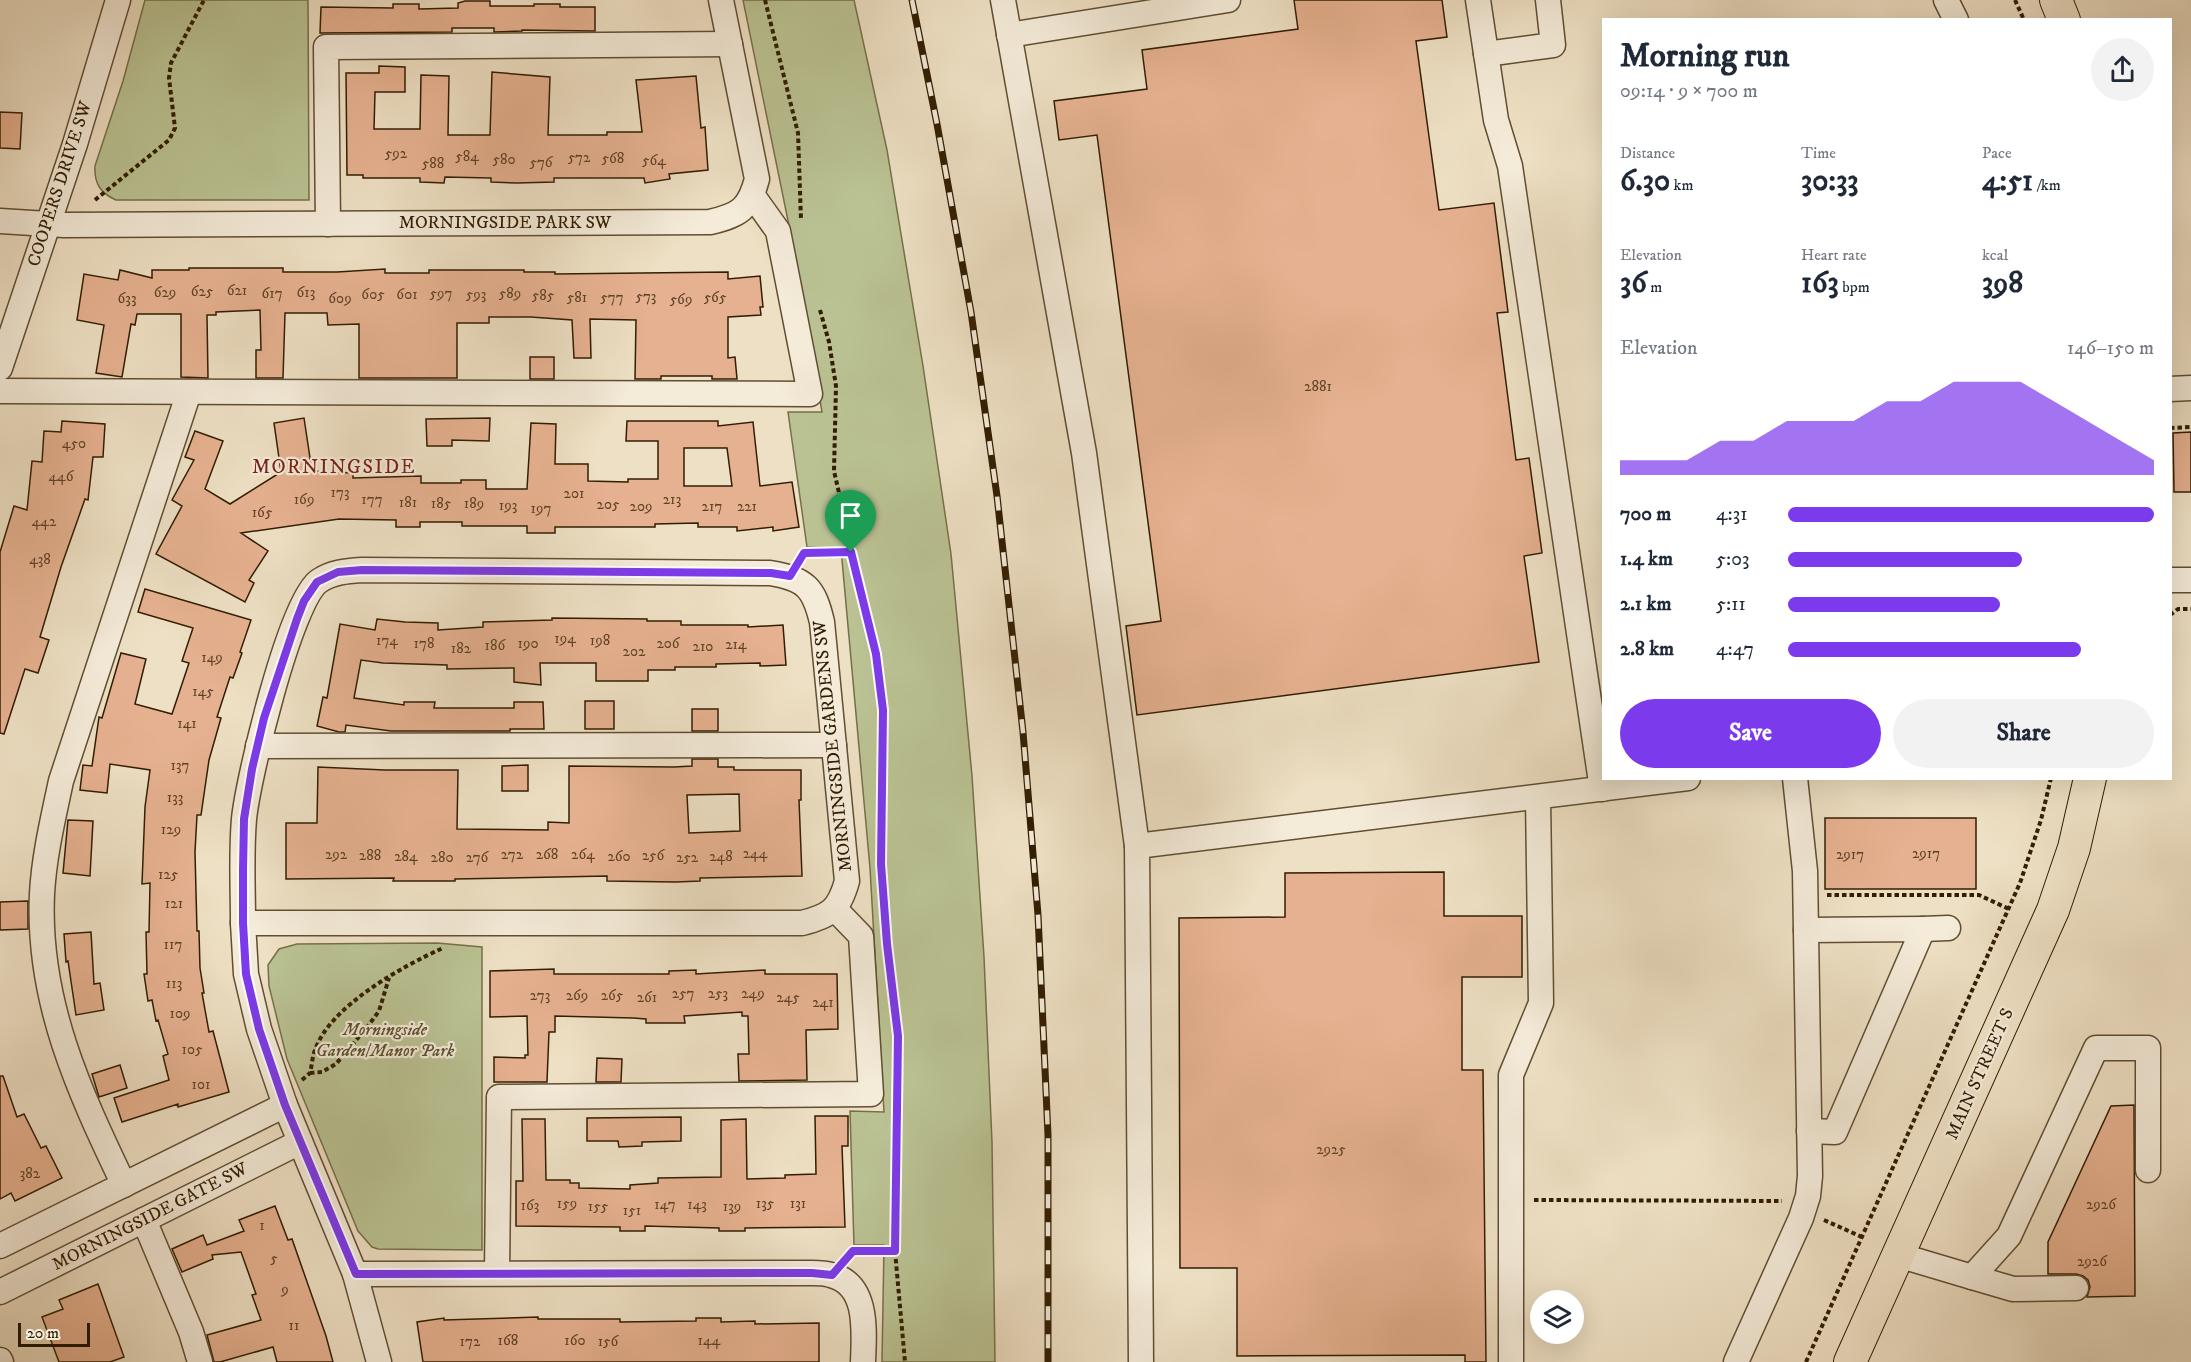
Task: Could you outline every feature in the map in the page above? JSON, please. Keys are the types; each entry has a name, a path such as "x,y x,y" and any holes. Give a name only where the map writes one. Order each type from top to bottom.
{"main road":[{"path":"2056,0 2063,18"},
{"name":"MAIN STREET S","path":"1850,1362 2053,910 2074,848 2090,780"}],"street":[{"name":"COOPERS DRIVE SW","path":"0,368 55,225 75,144 118,0"},
{"path":"0,391 810,394 778,231 753,196 757,179 721,0"},
{"path":"1003,0 1084,453 1137,846 1141,1362"},
{"path":"1009,35 1228,0"},
{"path":"1478,0 1496,120 1510,166 1598,724 1602,789"},
{"path":"1486,54 1553,45 1548,0"},
{"path":"1946,0 1955,18"},
{"path":"327,224 326,47 730,44"},
{"name":"MORNINGSIDE PARK SW","path":"0,221 55,225 710,222 728,218 745,209 753,196"},
{"path":"2172,389 2191,388"},
{"path":"124,1185 83,1098 54,1014 44,955 42,895 47,845 61,781 189,392"},
{"path":"379,1362 356,1274 284,1100 259,1029 246,974 243,923 244,819 252,769 264,718 304,601 317,582 338,572 362,570 771,573 790,576"},
{"name":"MORNINGSIDE GARDENS SW","path":"790,576 808,586 817,601 822,622 847,881 843,896 835,909"},
{"path":"2172,580 2191,580"},
{"path":"258,746 834,745"},
{"path":"1137,846 1673,780"},
{"path":"1736,1362 1801,1218 1808,1196 1806,895 1796,780"},
{"path":"1511,1362 1511,1075 1541,1003 1538,798"},
{"path":"243,923 802,923 820,918 835,909 861,936 871,1094 499,1097 497,1273"},
{"path":"1806,930 1948,928"},
{"path":"1809,1131 1835,1132 1923,929"},
{"path":"1972,1277 2009,1236 2096,1048 2148,1048 2148,1170"},
{"path":"0,1246 124,1185 284,1100"},
{"name":"MORNINGSIDE GATE SW","path":"0,1292 300,1142"},
{"path":"144,1220 191,1332 200,1362"},
{"path":"1898,1255 2013,1289 2076,1288"},
{"path":"356,1274 812,1273 832,1275 848,1283 859,1300 864,1320 863,1362"}],"path":[{"path":"55,225 169,140 175,128 169,78 171,63 204,0"},
{"path":"765,0 798,133 801,230"},
{"path":"2015,0 2023,18"},
{"path":"820,309 829,342 836,386 834,471 876,654 883,710 881,864 886,932"},
{"path":"2172,428 2191,427"},
{"path":"790,576 804,553 851,552"},
{"path":"2172,614 2178,609 2191,609"},
{"path":"1806,1362 2020,882 2041,820 2051,780"},
{"path":"1806,895 1979,895 2008,909"},
{"path":"284,1100 310,1073 315,1050 330,1024 350,1003 407,965 444,947"},
{"path":"888,955 898,1036 895,1251 905,1362"},
{"path":"310,1073 322,1072 336,1064 368,1026 379,1011 389,978"},
{"path":"1511,1200 1781,1200"},
{"path":"832,1275 853,1251 895,1251"}],"green space":[{"path":"145,0 308,0 309,200 116,200 102,191 97,182 95,166 123,81"},
{"path":"743,0 854,0 887,150 951,554 972,776 984,957 992,1142 995,1362 882,1362 884,1245 854,1245 850,1111 884,1112 870,868 841,549 807,547 788,412 822,412 794,250"},
{"name":"Morningside Garden/Manor Park","path":"437,943 482,947 482,1250 378,1249 372,1247 358,1231 287,1059 269,986 268,965 279,949 297,944"}],"building":[{"path":"1294,0 1442,0 1447,37 1416,41 1439,210 1494,203 1508,312 1497,313 1516,460 1529,458 1542,553 1524,556 1539,662 1137,715 1126,626 1161,621 1097,135 1059,140 1054,101 1147,89 1142,50 1298,29"},
{"path":"490,1 490,6 560,4 560,7 595,7 595,31 494,32 494,28 452,28 452,32 320,33 321,7 393,8 393,4 419,4 419,9 458,8 458,3"},
{"path":"379,66 405,67 405,92 375,92 374,129 420,129 421,75 449,76 448,135 490,135 492,72 550,77 548,135 607,135 607,132 642,132 636,80 696,76 701,128 705,127 708,170 669,174 670,179 645,183 644,178 554,178 554,182 517,183 491,182 491,178 445,177 444,183 420,182 420,178 363,178 363,175 347,175 346,73 379,73"},
{"path":"0,112 22,113 20,149 0,148"},
{"path":"189,268 283,268 283,272 385,269 385,273 429,273 429,270 524,270 524,272 555,272 555,274 728,272 728,279 760,276 763,307 760,307 761,315 728,317 728,358 735,357 737,379 712,379 712,376 661,376 661,379 635,379 636,320 590,319 591,358 574,358 572,320 531,317 489,317 489,323 457,323 457,378 359,378 359,324 328,325 327,313 285,313 283,378 256,378 256,350 261,350 260,310 216,312 216,315 207,315 208,378 181,377 181,314 137,314 135,325 131,324 122,377 96,373 104,325 77,320 84,274 118,280 120,270 152,278 152,270 189,270"},
{"path":"530,357 554,357 554,379 530,379"},
{"path":"304,418 312,471 353,473 353,478 421,476 421,483 461,483 461,480 486,480 486,489 527,489 531,423 556,424 555,464 588,464 588,481 628,482 628,479 658,479 658,441 626,441 627,421 718,421 718,426 753,422 760,486 792,482 799,527 773,531 773,527 737,531 737,527 698,527 698,523 655,524 655,527 555,527 555,533 527,533 527,526 462,526 462,522 420,522 420,527 396,527 396,520 339,519 241,533 268,551 249,580 254,583 245,602 156,554 182,506 172,500 194,460 185,457 195,431 223,441 205,489 230,504 281,472 274,423","holes":["684,448 727,448 732,486 684,486"]},
{"path":"490,418 489,441 452,440 452,446 427,446 426,419"},
{"path":"62,421 105,424 103,457 93,457 88,500 85,499 61,567 40,637 49,640 38,673 25,669 4,734 0,733 0,552 14,506 27,510 32,461 42,462 44,431 61,432"},
{"path":"2191,432 2191,492 2174,492 2173,433"},
{"path":"145,589 251,620 240,652 242,653 233,678 230,677 217,717 221,718 209,760 201,815 197,815 195,852 197,931 199,931 200,968 204,993 202,993 209,1032 213,1031 229,1092 178,1107 178,1104 122,1122 114,1098 169,1080 163,1056 168,1054 158,1020 156,1021 152,1000 148,1001 144,974 147,974 146,932 149,932 150,883 142,884 145,807 150,770 110,764 107,793 80,790 83,765 92,766 99,717 102,718 121,653 146,659 135,704 172,714 189,663 182,661 193,628 138,612"},
{"path":"552,618 647,619 647,621 681,621 681,625 748,625 748,627 783,625 786,665 760,666 760,663 716,664 716,667 675,667 675,670 648,670 648,681 596,681 596,663 540,663 541,685 514,682 514,668 447,669 447,665 361,660 354,698 404,705 404,702 435,702 434,708 514,708 514,702 543,702 544,729 391,731 346,725 345,732 339,732 317,726 323,697 327,698 340,624 375,630 377,619 438,623 438,630 483,627 483,622 552,620"},
{"path":"585,701 614,701 614,729 585,729"},
{"path":"692,709 718,709 718,731 692,731"},
{"path":"692,759 718,759 718,767 734,767 734,770 801,770 801,800 799,800 802,876 700,878 700,881 676,882 607,881 607,876 455,879 455,881 393,881 394,878 286,879 286,823 317,823 318,767 458,770 457,829 548,830 548,822 569,823 569,766 692,766","holes":["739,794 740,831 689,833 687,795"]},
{"path":"528,765 528,791 502,791 502,766"},
{"path":"1825,818 1976,818 1976,889 1825,889"},
{"path":"68,820 93,821 90,876 63,873"},
{"path":"1444,872 1444,916 1522,916 1522,977 1462,977 1462,1070 1483,1070 1486,1362 1465,1362 1465,1355 1237,1356 1237,1268 1180,1268 1179,918 1285,917 1285,873"},
{"path":"28,901 28,929 0,930 0,902"},
{"path":"91,932 94,984 100,983 104,1010 76,1015 68,961 66,962 64,934"},
{"path":"554,969 554,974 669,974 669,971 696,970 696,974 765,970 765,974 837,974 838,1029 806,1030 807,1080 739,1081 738,1054 749,1054 748,1016 742,1016 742,1012 684,1016 685,1023 646,1023 646,1019 633,1018 555,1016 555,1032 549,1032 547,1082 494,1082 494,1057 525,1058 525,1055 528,1055 527,1016 490,1017 490,971"},
{"path":"597,1058 622,1059 621,1082 596,1082"},
{"path":"120,1065 127,1088 99,1097 92,1074"},
{"path":"0,1076 3,1076 17,1117 24,1114 41,1148 46,1146 62,1178 15,1201 11,1193 0,1199"},
{"path":"2134,1105 2135,1296 2087,1297 2090,1287 2088,1280 2083,1276 2048,1274 2048,1242 2111,1106"},
{"path":"815,1116 848,1116 848,1146 842,1146 845,1227 745,1228 745,1231 719,1231 719,1228 645,1226 645,1231 620,1231 620,1227 516,1226 516,1181 523,1181 522,1119 545,1119 546,1180 570,1180 570,1183 579,1183 579,1188 630,1189 630,1185 658,1183 658,1178 721,1177 721,1120 746,1119 747,1179 816,1174"},
{"path":"681,1117 681,1141 642,1142 642,1146 619,1147 618,1141 587,1141 587,1118"},
{"path":"275,1206 288,1240 292,1239 333,1362 277,1362 273,1347 214,1362 207,1335 261,1320 252,1295 256,1294 241,1252 212,1255 213,1259 182,1272 172,1249 203,1235 207,1245 244,1231 239,1220"},
{"path":"98,1284 124,1357 110,1362 59,1362 42,1317 63,1309 59,1300"},
{"path":"538,1317 538,1319 620,1319 620,1322 696,1321 696,1318 721,1318 721,1322 755,1321 755,1324 819,1323 819,1362 423,1362 417,1322 444,1318 444,1320"}],"railway":[{"path":"912,0 971,312 997,496 1023,732 1038,915 1048,1135 1048,1362"}],"district":[{"name":"MORNINGSIDE","path":"334,467"}],"route":[{"path":"851,552 876,654 883,710 881,864 887,944 898,1036 895,1251 853,1251 832,1275 812,1273 356,1274 285,1105 259,1029 246,974 243,923 244,819 252,769 264,718 297,619 304,601 317,582 338,572 362,570 771,573 790,576 804,553 851,552"}]}
